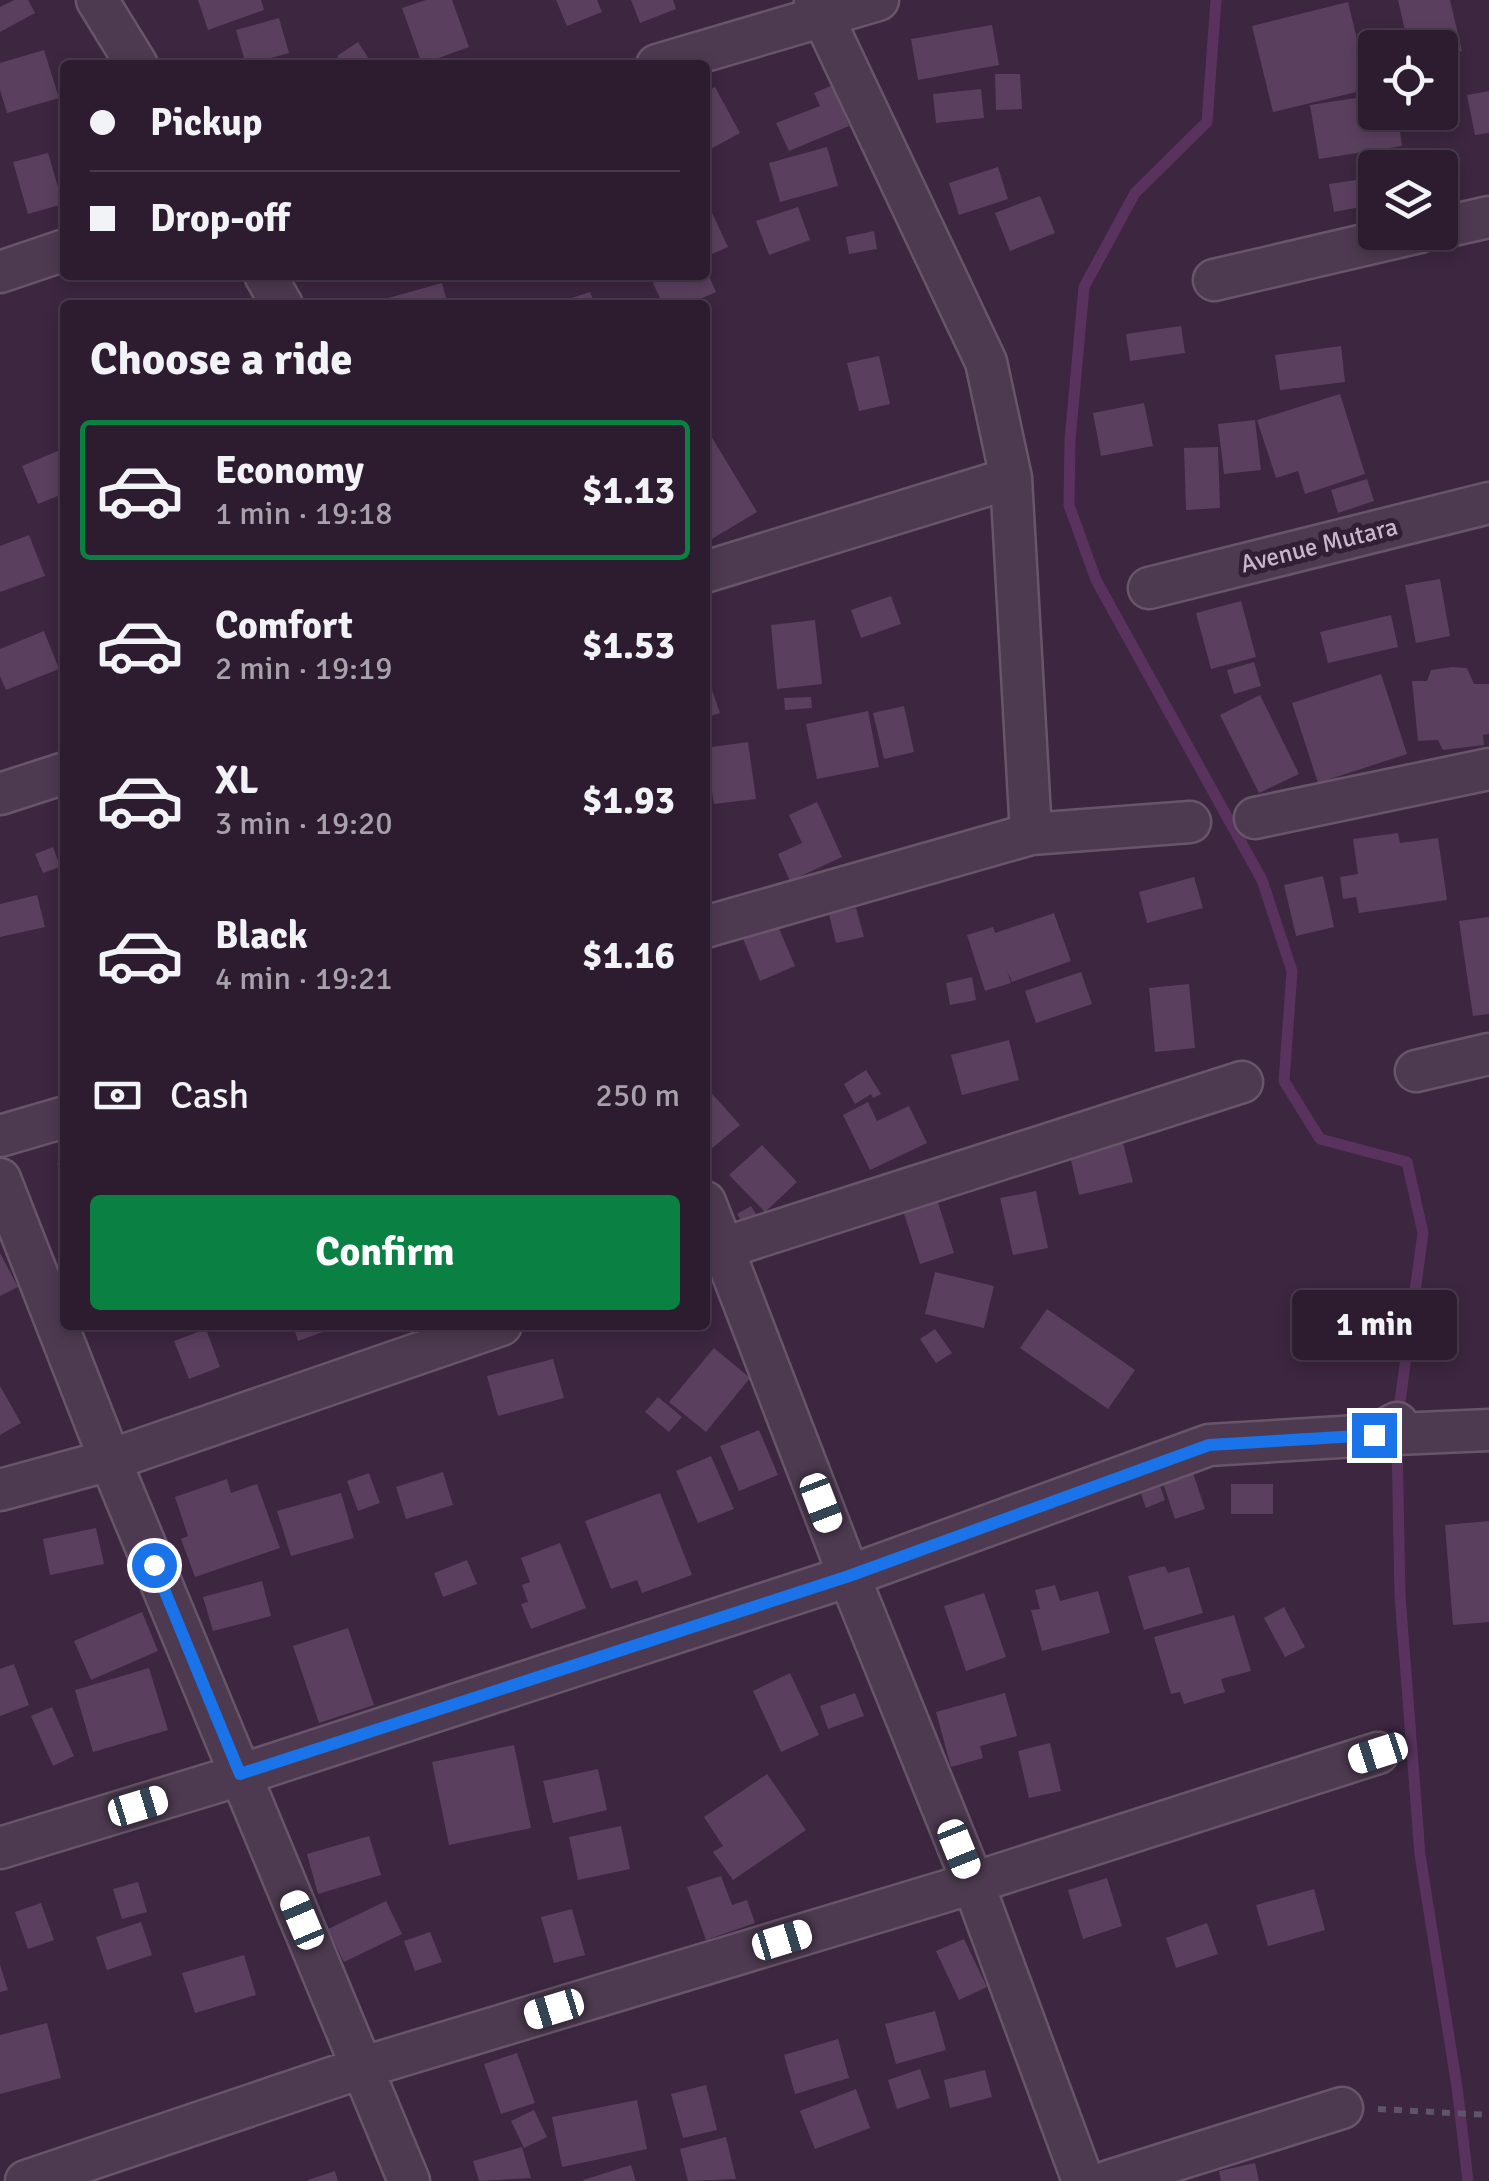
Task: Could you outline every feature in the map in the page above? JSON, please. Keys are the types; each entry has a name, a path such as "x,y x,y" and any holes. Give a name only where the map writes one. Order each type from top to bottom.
{"street":[{"path":"96,0 134,60"},
{"path":"671,60 819,7 878,0"},
{"path":"819,7 986,362 1011,478 1031,834"},
{"path":"1458,224 1489,216"},
{"path":"1214,280 1358,246"},
{"path":"0,272 60,252"},
{"path":"710,570 1011,478"},
{"name":"Avenue Mutara","path":"1149,588 1489,502"},
{"path":"1255,818 1489,769"},
{"path":"0,794 60,776"},
{"path":"710,926 1031,834 1190,822"},
{"path":"1416,1071 1489,1054"},
{"path":"715,1251 1242,1082"},
{"path":"0,1136 60,1118"},
{"path":"0,1179 110,1460 410,2181"},
{"path":"710,1226 715,1251 972,1883 1083,2181"},
{"path":"0,1490 110,1460 487,1330"},
{"path":"0,1848 849,1576 1209,1445 1396,1431 1489,1430"},
{"path":"26,2181 364,2067 972,1883 1378,1753"},
{"path":"1109,2181 1342,2108"}],"path":[{"path":"1342,2108 1489,2115"}],"building":[{"path":"14,0 28,0 35,13 0,32 0,7"},
{"path":"198,0 261,0 264,10 208,30"},
{"path":"426,0 452,0 469,47 433,60 421,60 402,8"},
{"path":"556,0 597,0 602,12 567,26"},
{"path":"631,0 673,0 676,9 640,23"},
{"path":"1398,0 1450,0 1457,30 1405,30"},
{"path":"1348,2 1358,43 1358,92 1273,112 1252,26"},
{"path":"279,18 289,53 264,60 245,60 236,30"},
{"path":"992,25 999,65 918,80 911,39"},
{"path":"358,42 370,60 340,60 337,56"},
{"path":"44,50 59,98 7,113 0,90 0,63"},
{"path":"995,74 1020,74 1022,109 996,110"},
{"path":"833,85 849,126 789,151 776,123 820,106 814,93"},
{"path":"715,87 740,133 710,149 710,90"},
{"path":"981,89 984,118 936,123 933,94"},
{"path":"1489,91 1489,133 1475,135 1467,95"},
{"path":"1358,98 1358,130 1400,130 1402,146 1319,159 1310,105"},
{"path":"827,147 838,186 780,202 769,163"},
{"path":"48,153 60,205 28,214 13,162"},
{"path":"998,167 1008,199 959,215 949,183"},
{"path":"1356,180 1358,207 1334,212 1329,184"},
{"path":"1040,196 1055,233 1010,251 995,213"},
{"path":"798,207 810,240 769,255 756,221"},
{"path":"710,209 728,247 710,255"},
{"path":"874,231 877,249 849,254 846,237"},
{"path":"710,278 716,292 698,300 661,300 653,283"},
{"path":"442,283 447,300 381,300"},
{"path":"590,292 593,300 565,300"},
{"path":"1181,326 1185,353 1130,361 1126,334"},
{"path":"1341,346 1345,382 1280,390 1275,355"},
{"path":"879,356 890,404 859,411 847,363"},
{"path":"1340,394 1365,474 1305,494 1298,471 1276,478 1257,420"},
{"path":"1144,403 1153,446 1101,456 1093,413"},
{"path":"1255,420 1261,470 1224,474 1218,424"},
{"path":"710,434 757,512 710,540"},
{"path":"1218,447 1220,508 1186,510 1184,448"},
{"path":"60,450 60,495 38,504 22,466"},
{"path":"1367,479 1374,501 1338,513 1331,490"},
{"path":"29,535 45,576 0,592 0,546"},
{"path":"1440,579 1450,636 1416,643 1405,585"},
{"path":"891,596 901,624 861,638 851,610"},
{"path":"1241,601 1256,657 1211,669 1196,613"},
{"path":"1391,615 1398,647 1328,663 1320,632"},
{"path":"815,620 822,684 777,689 771,625"},
{"path":"44,631 59,669 6,690 0,676 0,649"},
{"path":"1254,662 1261,686 1234,694 1227,670"},
{"path":"1467,668 1474,684 1489,684 1489,734 1483,735 1484,745 1443,750 1438,740 1418,741 1412,681 1427,681 1431,670"},
{"path":"1381,674 1407,754 1318,783 1292,703"},
{"path":"710,684 720,713 710,716"},
{"path":"1260,695 1299,774 1259,793 1220,715"},
{"path":"811,697 812,708 785,710 784,698"},
{"path":"904,706 914,752 884,759 873,713"},
{"path":"868,711 879,767 817,779 806,724"},
{"path":"748,742 756,799 714,804 710,747"},
{"path":"817,802 842,857 790,881 778,854 802,843 789,815"},
{"path":"1398,833 1400,843 1438,838 1447,900 1359,913 1356,897 1343,899 1340,877 1358,874 1353,839"},
{"path":"53,847 60,867 43,873 35,854"},
{"path":"1323,876 1334,927 1296,936 1284,885"},
{"path":"1194,877 1203,908 1147,923 1139,892"},
{"path":"37,895 45,927 0,937 0,904"},
{"path":"856,908 864,937 836,943 829,914"},
{"path":"1054,913 1071,961 1012,982 1007,971 1011,983 985,991 967,935 993,927 995,933"},
{"path":"774,917 795,966 760,981 740,931"},
{"path":"1489,917 1489,1014 1473,1016 1459,921"},
{"path":"1081,972 1092,1004 1036,1023 1025,991"},
{"path":"972,977 976,1000 950,1005 946,983"},
{"path":"1189,984 1195,1048 1155,1052 1149,988"},
{"path":"1009,1040 1019,1080 962,1095 951,1055"},
{"path":"866,1070 881,1094 873,1098 871,1094 855,1104 844,1084"},
{"path":"710,1091 740,1125 710,1148"},
{"path":"868,1102 877,1121 909,1106 927,1143 870,1170 843,1115"},
{"path":"1123,1143 1133,1182 1079,1195 1070,1156"},
{"path":"762,1145 797,1182 765,1212 729,1175"},
{"path":"1036,1191 1048,1248 1013,1255 1000,1198"},
{"path":"935,1193 954,1253 920,1264 901,1204"},
{"path":"751,1206 761,1222 747,1230 737,1214"},
{"path":"0,1253 18,1287 0,1296"},
{"path":"935,1272 994,1286 984,1328 925,1314"},
{"path":"1047,1309 1135,1370 1108,1409 1020,1348"},
{"path":"935,1329 952,1353 936,1363 920,1339"},
{"path":"206,1330 220,1367 189,1379 174,1341"},
{"path":"295,1330 328,1330 298,1341"},
{"path":"714,1348 750,1378 706,1432 669,1402"},
{"path":"553,1359 564,1398 498,1416 487,1376"},
{"path":"0,1386 21,1423 0,1435"},
{"path":"658,1397 682,1417 669,1432 645,1412"},
{"path":"759,1430 778,1475 739,1491 720,1446"},
{"path":"711,1456 734,1509 698,1523 676,1471"},
{"path":"1192,1470 1205,1509 1175,1519 1162,1480"},
{"path":"443,1472 453,1505 406,1519 396,1487"},
{"path":"369,1473 380,1503 358,1511 347,1481"},
{"path":"227,1479 231,1493 257,1484 280,1548 195,1577 181,1539 188,1536 175,1497"},
{"path":"1231,1484 1273,1484 1273,1514 1231,1514"},
{"path":"1160,1486 1165,1500 1146,1508 1141,1494"},
{"path":"341,1493 354,1538 291,1556 277,1511"},
{"path":"660,1493 692,1575 642,1593 637,1580 611,1589 585,1521"},
{"path":"1489,1521 1489,1622 1453,1625 1445,1525"},
{"path":"96,1528 104,1564 50,1575 43,1539"},
{"path":"560,1543 586,1608 531,1629 521,1604 528,1602 522,1585 530,1582 521,1558"},
{"path":"467,1560 477,1584 443,1597 434,1573"},
{"path":"1165,1566 1168,1573 1189,1567 1203,1613 1144,1630 1128,1576"},
{"path":"262,1581 271,1616 213,1631 203,1597"},
{"path":"1055,1585 1060,1601 1098,1591 1110,1633 1042,1651 1031,1610 1040,1609 1035,1590"},
{"path":"984,1593 1006,1657 966,1671 944,1606"},
{"path":"1284,1607 1305,1647 1285,1657 1264,1618"},
{"path":"142,1612 158,1651 91,1680 74,1641"},
{"path":"1234,1615 1251,1671 1221,1679 1225,1692 1184,1704 1180,1692 1171,1694 1154,1637"},
{"path":"348,1628 374,1705 319,1723 293,1646"},
{"path":"14,1664 29,1705 0,1716 0,1669"},
{"path":"149,1668 168,1730 93,1752 75,1690"},
{"path":"790,1673 819,1735 781,1752 753,1691"},
{"path":"855,1693 864,1716 828,1729 820,1706"},
{"path":"1005,1693 1017,1736 980,1746 983,1758 951,1767 936,1712"},
{"path":"52,1707 74,1756 53,1766 31,1716"},
{"path":"1050,1743 1061,1791 1029,1798 1018,1751"},
{"path":"514,1745 531,1828 449,1845 432,1762"},
{"path":"598,1769 607,1810 553,1823 543,1781"},
{"path":"767,1774 806,1830 733,1880 713,1852 723,1846 704,1817"},
{"path":"621,1826 630,1869 578,1880 569,1837"},
{"path":"369,1836 381,1875 318,1894 307,1854"},
{"path":"721,1876 732,1905 747,1900 755,1923 706,1940 687,1887"},
{"path":"1107,1878 1122,1926 1083,1939 1068,1890"},
{"path":"138,1882 147,1912 122,1919 113,1889"},
{"path":"1314,1889 1325,1930 1268,1946 1256,1905"},
{"path":"386,1901 402,1934 344,1962 328,1929"},
{"path":"41,1903 54,1940 28,1949 15,1912"},
{"path":"572,1909 585,1955 554,1963 541,1917"},
{"path":"141,1922 152,1955 107,1970 96,1937"},
{"path":"1207,1923 1218,1954 1176,1968 1166,1938"},
{"path":"430,1932 442,1962 415,1971 404,1941"},
{"path":"964,1939 987,1987 959,2000 936,1951"},
{"path":"244,1955 256,1995 195,2013 182,1973"},
{"path":"0,1965 8,1990 0,1992"},
{"path":"935,2011 946,2050 896,2064 885,2024"},
{"path":"47,2023 61,2078 0,2094 0,2035"},
{"path":"838,2039 849,2078 795,2094 784,2055"},
{"path":"517,2053 535,2103 501,2114 484,2064"},
{"path":"920,2069 930,2098 897,2109 888,2080"},
{"path":"985,2070 992,2097 950,2108 944,2080"},
{"path":"706,2085 717,2130 683,2138 671,2094"},
{"path":"856,2089 870,2128 815,2149 800,2111"},
{"path":"637,2100 647,2149 562,2167 552,2117"},
{"path":"534,2110 547,2137 524,2148 511,2121"},
{"path":"726,2137 736,2179 688,2181 680,2149"},
{"path":"522,2147 531,2178 479,2181 473,2161"},
{"path":"1255,2163 1259,2181 1221,2181 1219,2171"},
{"path":"631,2165 636,2181 583,2181 583,2180"},
{"path":"335,2171 338,2181 308,2181 308,2180"}],"waterway":[{"path":"1216,0 1207,122 1135,193 1084,287 1070,440 1069,505 1096,580 1262,880 1292,971 1284,1081 1320,1139 1407,1162 1423,1233 1398,1416"},
{"path":"1397,1440 1400,1596 1420,1855 1468,2181"}],"route":[{"path":"154,1565 240,1774 849,1576 1209,1445 1374,1435"}]}
